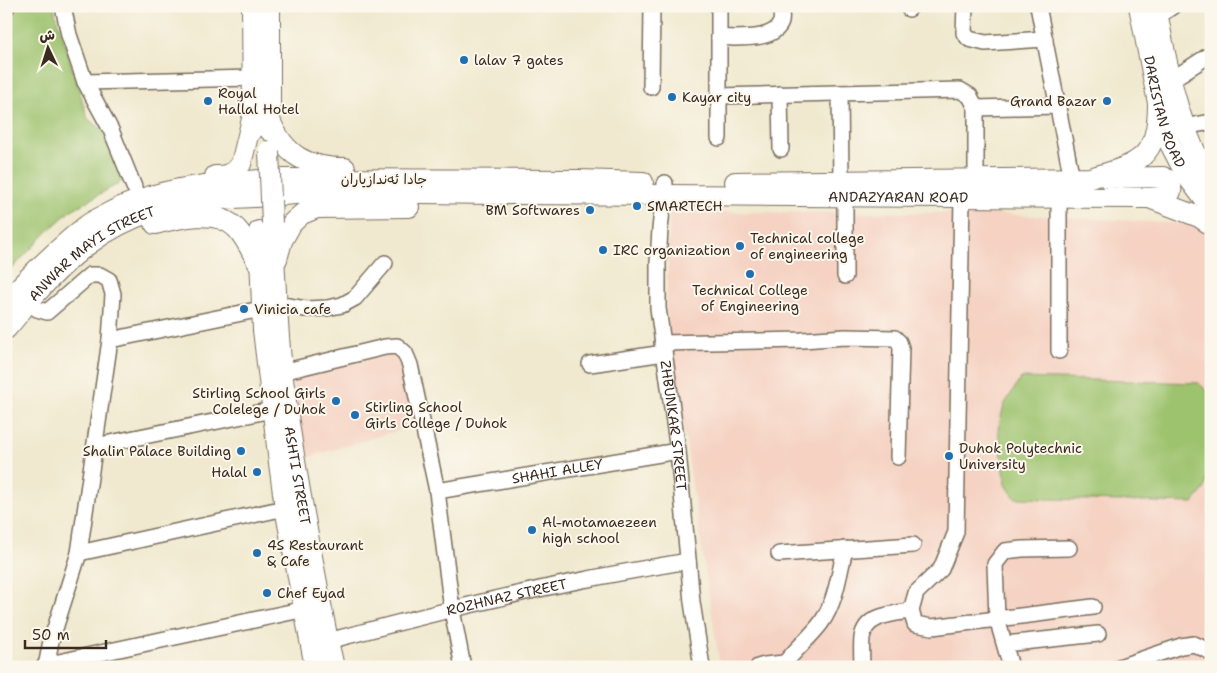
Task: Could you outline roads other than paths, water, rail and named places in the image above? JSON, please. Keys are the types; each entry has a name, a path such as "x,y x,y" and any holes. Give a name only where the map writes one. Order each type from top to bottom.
{"main road":[{"path":"252,6 252,78 261,118 283,144 307,162 337,168 485,167 532,171 579,188"},
{"path":"19,286 41,248 56,233 90,208 134,187 164,179 226,176 241,164 261,118 270,6"},
{"name":"DARISTAN ROAD","path":"1139,6 1158,103 1170,144 1186,175 1211,208"},
{"name":"DARISTAN ROAD","path":"1162,9 1171,80 1184,127 1200,164 1211,178"},
{"name":"ANDAZYARAN ROAD","path":"843,189 976,180 1081,178 1120,170 1134,163 1146,153 1152,144 1156,133 1158,103"},
{"name":"ASHTI STREET","path":"261,118 272,410 285,508 315,667"},
{"path":"1081,178 1167,178 1172,185 1170,194 1164,197 1149,198"},
{"name":"جادا ئەندازیاران","path":"192,194 248,180 280,179 579,188"},
{"path":"8,321 37,310 83,264 119,237 141,228 176,218 210,216 228,222 237,228 267,267 292,222 302,214 317,208 474,206 531,203 579,188"},
{"name":"ANDAZYARAN ROAD","path":"579,188 843,189 962,197 1149,198 1199,217 1211,225"},
{"name":"ANWAR MAYI STREET","path":"8,321 19,286 87,225 134,201 165,192 192,194"},
{"name":"ANWAR MAYI STREET","path":"8,321 68,261 99,236 119,224 154,210 174,205 192,194"},
{"name":"ASHTI STREET","path":"269,307 282,372 295,462 334,667"}],"street":[{"path":"63,6 69,35 85,82 111,130 134,187"},
{"path":"651,87 652,6"},
{"path":"719,6 719,138"},
{"path":"719,38 758,37 773,33 781,22 781,6"},
{"path":"965,6 964,33 970,39 985,43 1045,39"},
{"path":"1038,6 1058,106 1081,178"},
{"path":"1171,80 1211,54"},
{"path":"85,82 252,78"},
{"path":"719,96 960,90 970,96 976,108 976,180"},
{"path":"840,93 845,276"},
{"path":"780,94 781,149"},
{"path":"976,108 1058,106"},
{"path":"1184,127 1211,122"},
{"name":"ZHBUNKAR STREET","path":"664,189 660,229 658,308 678,451 692,602 702,667"},
{"path":"962,197 956,532 941,569 916,593 911,611 916,624 932,628 1093,607"},
{"path":"1059,197 1059,351"},
{"path":"110,340 269,307 306,310 342,305 355,298 385,263"},
{"path":"37,310 47,312 90,275 100,275 108,280 113,294 110,340 79,553 45,666 305,610"},
{"path":"590,364 663,348 845,337 895,338 901,348 898,457"},
{"path":"282,372 385,347 398,346 405,353 410,365 437,491 452,610 463,667"},
{"path":"95,446 272,410"},
{"name":"SHAHI ALLEY","path":"437,491 678,451"},
{"path":"79,553 285,508"},
{"path":"780,554 913,545"},
{"path":"1011,667 997,619 995,564 1005,551 1069,548"},
{"path":"758,667 783,665 819,625 835,594 845,549"},
{"name":"ROZHNAZ STREET","path":"328,641 583,580 688,561"},
{"path":"862,667 862,637 867,626 879,617 911,611"},
{"path":"1005,644 1098,634"},
{"path":"1119,667 1181,646 1194,644 1211,652"}],"place":[{"name":"lalav 7 gates","path":"464,60"},
{"name":"Kayar city","path":"672,97"},
{"name":"Royal Hallal Hotel","path":"208,101"},
{"name":"Grand Bazar","path":"1107,101"},
{"name":"SMARTECH","path":"637,206"},
{"name":"BM Softwares","path":"590,210"},
{"name":"Technical college of engineering","path":"740,246"},
{"name":"IRC organization","path":"603,250"},
{"name":"Technical College of Engineering","path":"750,274"},
{"name":"Vinicia cafe","path":"244,309"},
{"name":"Stirling School Girls Colelege / Duhok","path":"336,401"},
{"name":"Stirling School Girls College / Duhok","path":"355,415"},
{"name":"Shalin Palace Building","path":"241,451"},
{"name":"Duhok Polytechnic University","path":"949,456"},
{"name":"Halal","path":"257,472"},
{"name":"Al-motamaezeen high school","path":"532,530"},
{"name":"4S Restaurant & Cafe","path":"257,553"},
{"name":"Chef Eyad","path":"267,593"}]}
